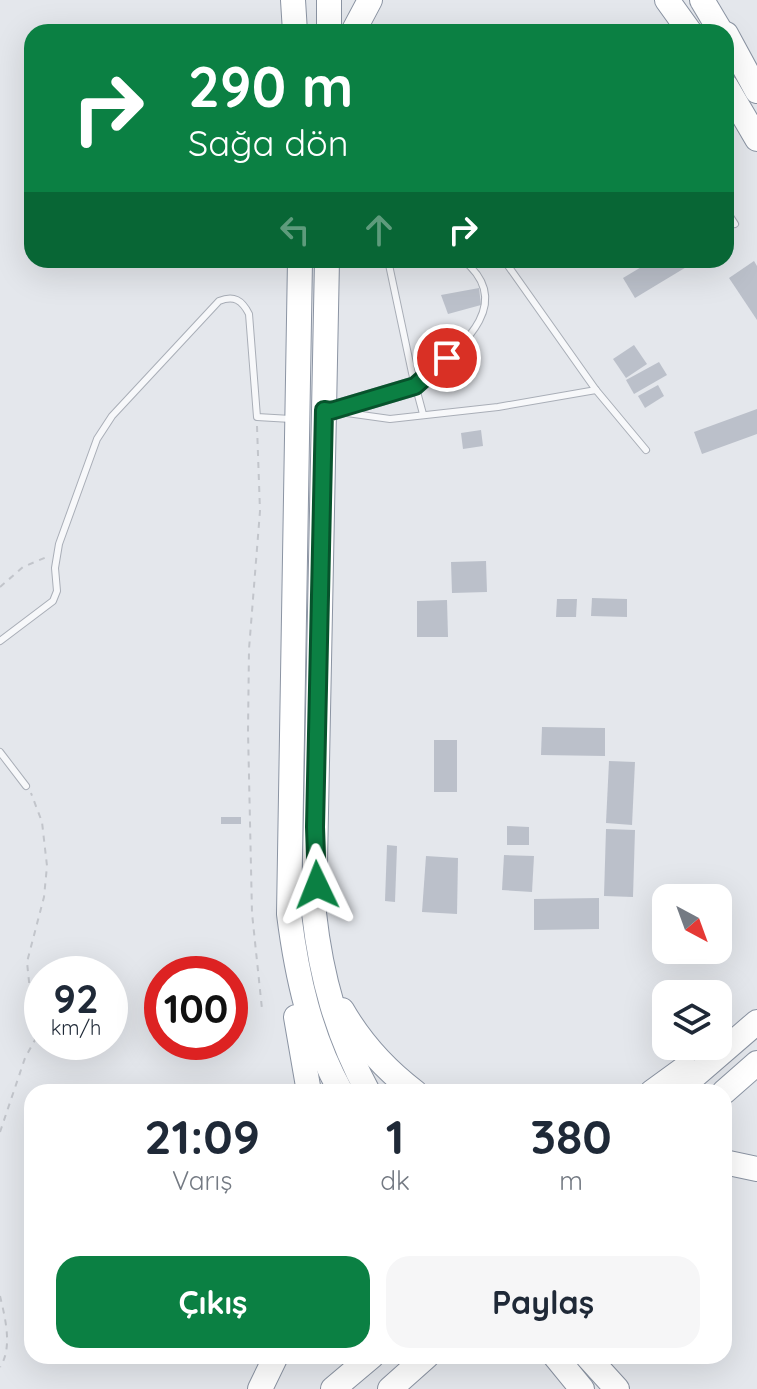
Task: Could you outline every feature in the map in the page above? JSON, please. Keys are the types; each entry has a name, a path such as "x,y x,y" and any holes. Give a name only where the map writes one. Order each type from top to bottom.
{"highway":[{"path":"293,0 294,24"},
{"path":"305,0 305,24"},
{"path":"329,0 329,24"},
{"path":"357,24 370,0"},
{"path":"667,0 686,24"},
{"path":"675,0 688,24"},
{"path":"705,0 718,24"},
{"path":"734,51 757,91"},
{"path":"734,100 757,139"},
{"path":"300,268 298,420 303,827 320,962 333,1015 364,1084"},
{"path":"327,268 327,410 303,827 289,914 296,967 310,1022 337,1084"},
{"path":"303,827 285,914 288,969 308,1084"},
{"path":"303,827 330,980 353,1029 405,1084"},
{"path":"732,1029 757,1008"},
{"path":"685,1084 757,1022"},
{"path":"662,1084 694,1060"},
{"path":"732,1085 757,1063"},
{"path":"732,1164 757,1169"},
{"path":"260,1389 272,1364"},
{"path":"333,1389 363,1364"},
{"path":"390,1389 418,1364"},
{"path":"562,1364 582,1389"},
{"path":"594,1364 617,1389"}],"street":[{"path":"327,410 415,386"}],"lane":[{"path":"390,268 423,414"},
{"path":"415,386 471,334 487,300 484,283 470,268"},
{"path":"510,268 596,390 646,450"},
{"path":"0,641 53,601 57,591 56,556 97,439 112,416 219,301 238,299 249,314 257,417 298,420"},
{"path":"327,410 390,419 498,407 596,390"},
{"path":"0,752 26,786"}],"path":[{"path":"257,417 260,511 249,649 248,731 252,913 262,1009"},
{"path":"0,587 23,567 45,556 56,556"},
{"path":"0,1132 25,1058 35,1040 27,962 44,897 47,866 42,822 36,801 26,786"},
{"path":"0,1296 7,1323 5,1361 0,1367"}],"building":[{"path":"754,261 757,266 757,320 729,278"},
{"path":"640,268 685,268 635,298 623,278"},
{"path":"479,288 481,305 448,314 441,295"},
{"path":"634,345 647,364 626,378 613,359"},
{"path":"659,362 667,375 634,394 626,380"},
{"path":"658,385 664,396 645,408 638,396"},
{"path":"757,409 757,434 702,454 694,432"},
{"path":"481,430 483,446 463,449 461,433"},
{"path":"486,561 487,592 452,593 451,562"},
{"path":"592,598 627,599 627,617 591,616"},
{"path":"557,599 577,599 576,617 556,617"},
{"path":"447,600 448,637 417,637 417,601"},
{"path":"542,727 605,728 605,756 541,755"},
{"path":"434,740 457,740 457,792 434,792"},
{"path":"609,761 635,762 632,825 606,823"},
{"path":"221,817 241,817 241,824 221,824"},
{"path":"507,826 529,827 529,845 507,845"},
{"path":"606,829 635,830 633,897 604,896"},
{"path":"387,845 397,846 395,902 385,901"},
{"path":"504,855 534,856 532,892 502,890"},
{"path":"426,856 458,858 457,914 422,912"},
{"path":"599,898 599,929 534,930 534,899"}],"route":[{"path":"317,885 315,827 324,410 331,411 415,386 447,358"}]}
